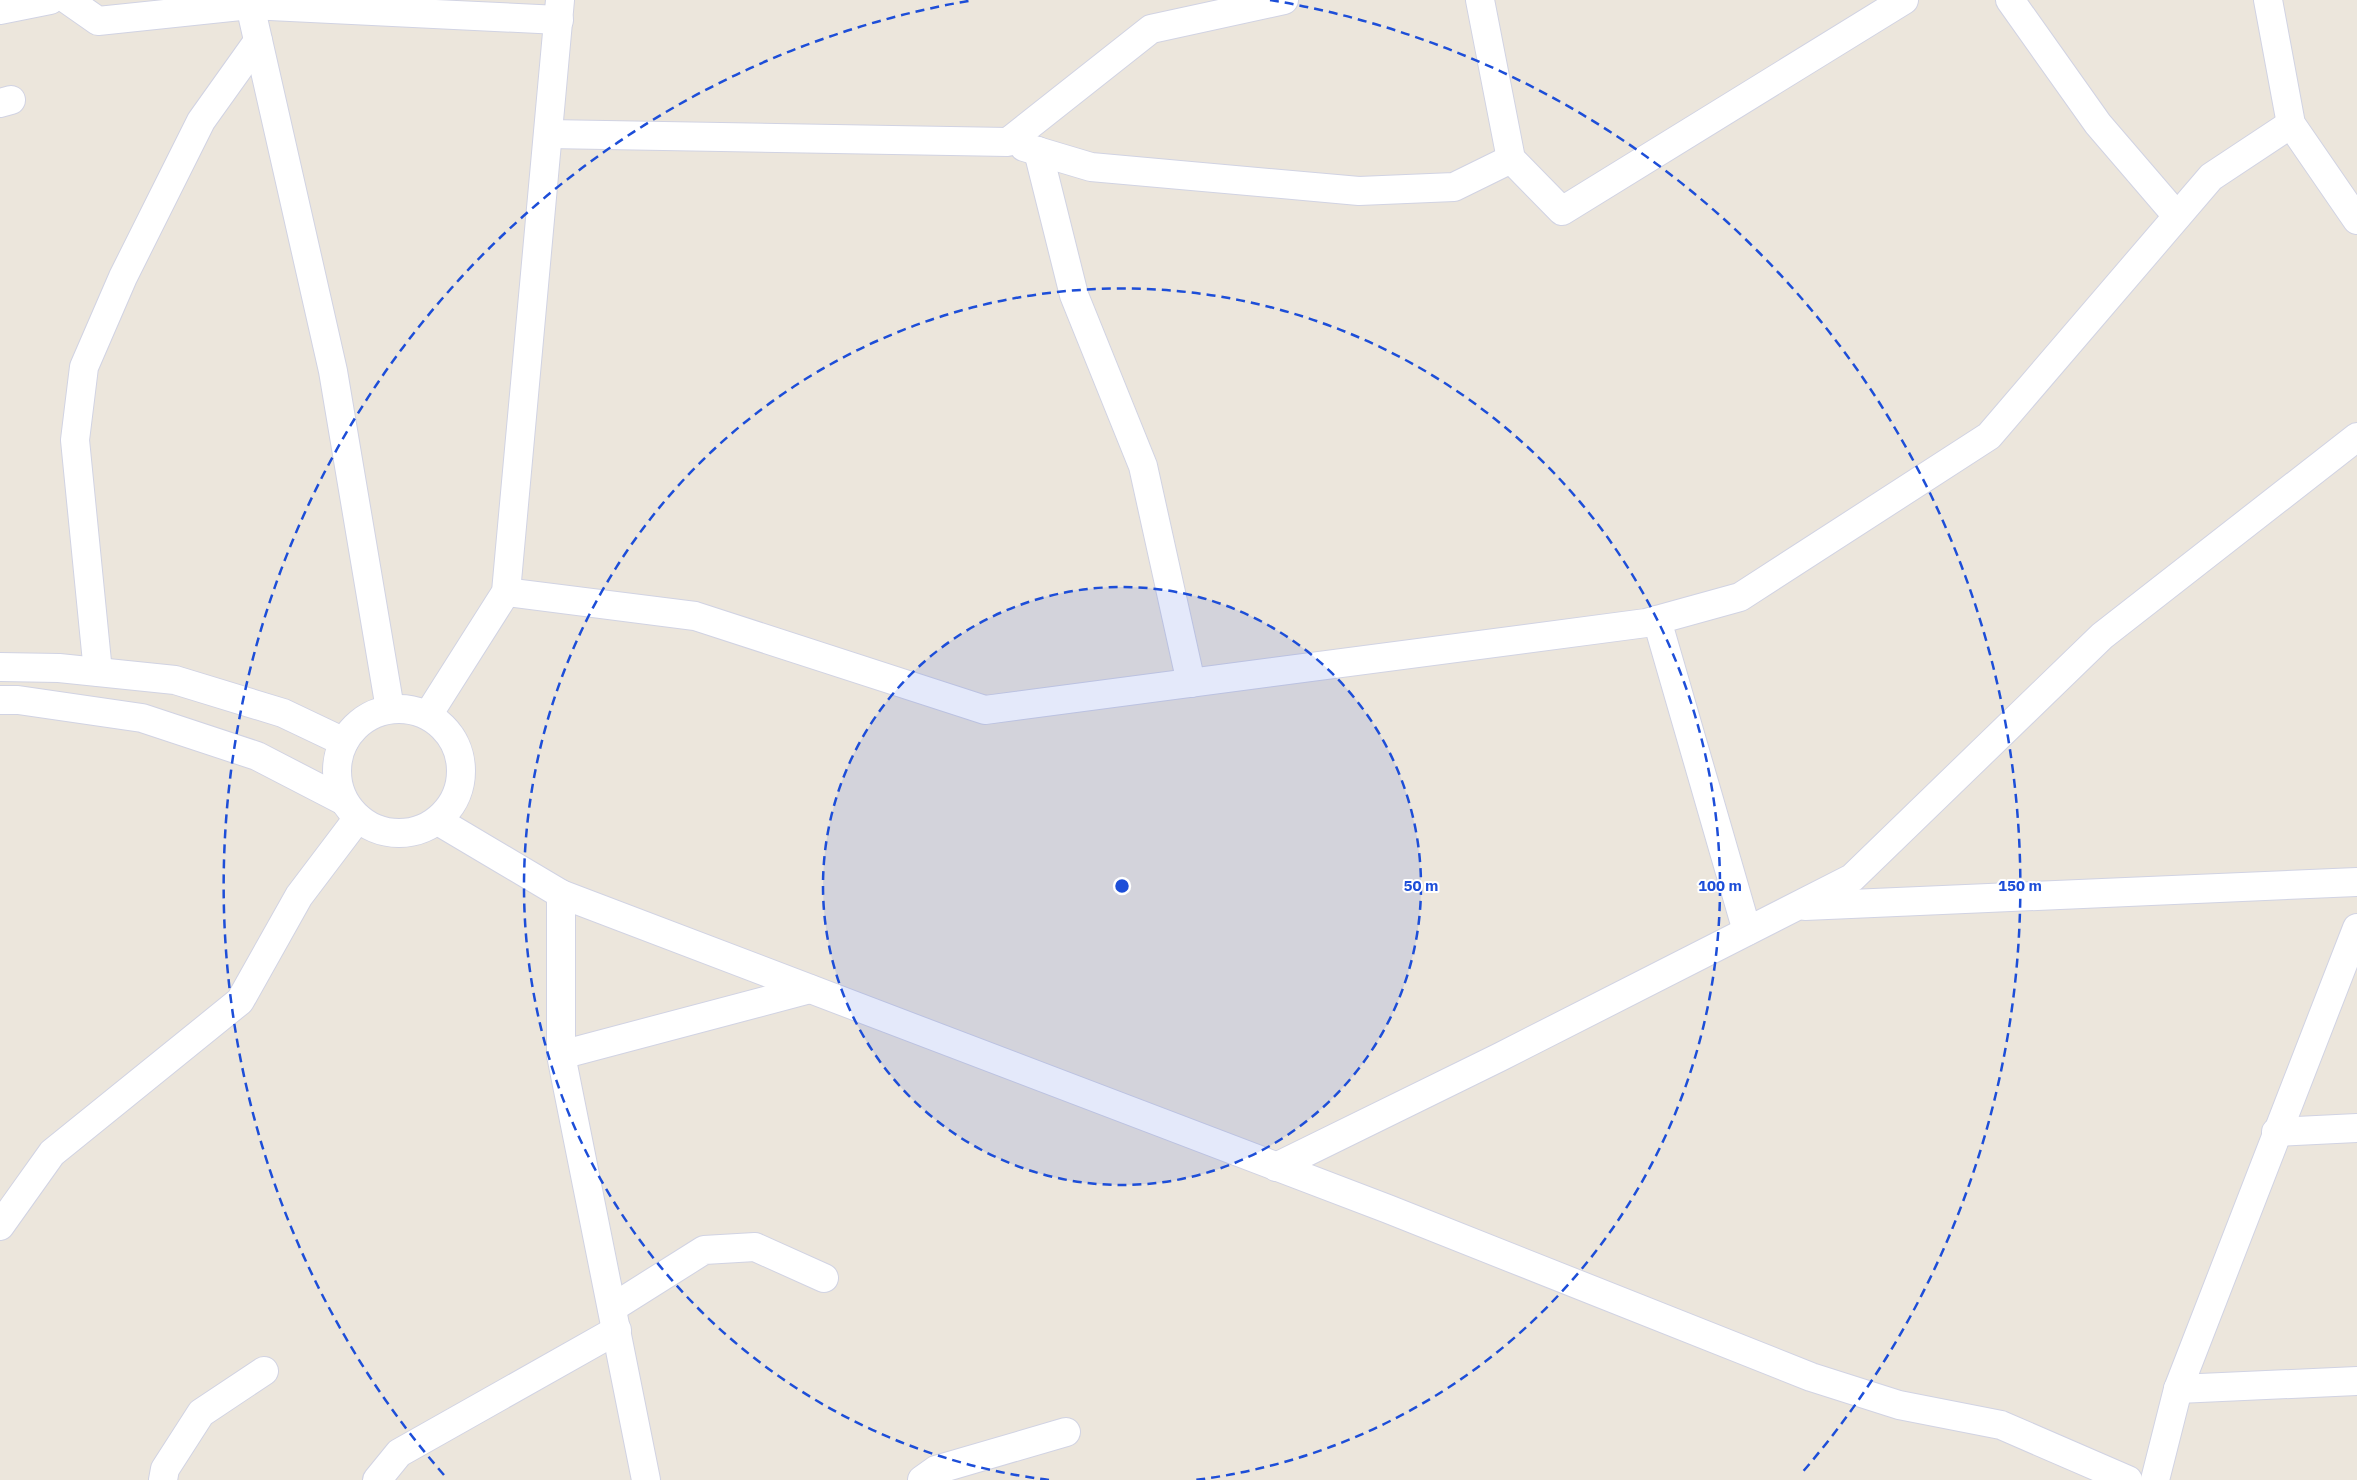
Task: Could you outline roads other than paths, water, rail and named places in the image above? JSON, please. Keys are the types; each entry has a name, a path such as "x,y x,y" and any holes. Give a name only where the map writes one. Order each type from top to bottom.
{"street":[{"path":"0,10 50,0"},
{"path":"68,0 98,21 250,5 560,10 506,592 428,715"},
{"path":"1008,142 1151,29 1284,0"},
{"path":"1480,0 1511,159 1562,211 1904,0"},
{"path":"2010,0 2098,124 2178,216"},
{"path":"2268,0 2291,124 2357,220"},
{"path":"250,5 332,371 390,709"},
{"path":"98,672 76,440 84,367 123,277 201,121 258,41"},
{"path":"506,592 695,616 985,710 1657,620 1740,597 1989,436 2211,177 2291,124"},
{"path":"548,134 1008,142 1091,167 1359,191 1454,187 1511,159"},
{"path":"1038,151 1074,295 1143,466 1190,683"},
{"path":"1276,1167 1500,1057 1852,878 2102,636 2357,437"},
{"path":"1657,620 1747,931"},
{"path":"0,668 59,668 175,680 283,713 344,742"},
{"path":"0,700 18,700 142,718 257,756 351,810 376,830 398,834 419,832 438,821 453,806 460,785 462,764 456,743 444,727 428,715 410,709 390,709 371,715 355,726 344,742 337,761 337,781 351,810"},
{"path":"0,1226 52,1153 240,1001 299,896 351,810"},
{"path":"438,821 560,894 1276,1167 1811,1378 1899,1406 2002,1425 2128,1480"},
{"path":"1796,906 2357,882"},
{"path":"560,894 560,1055 646,1480"},
{"path":"2155,1480 2178,1389 2276,1132 2357,928"},
{"path":"560,1055 810,989"},
{"path":"2276,1132 2357,1128"},
{"path":"377,1480 399,1453 614,1319 704,1250 755,1247 824,1278"},
{"path":"163,1480 165,1469 201,1413 264,1371"},
{"path":"2178,1389 2357,1381"},
{"path":"922,1480 936,1470 1066,1432"}]}
